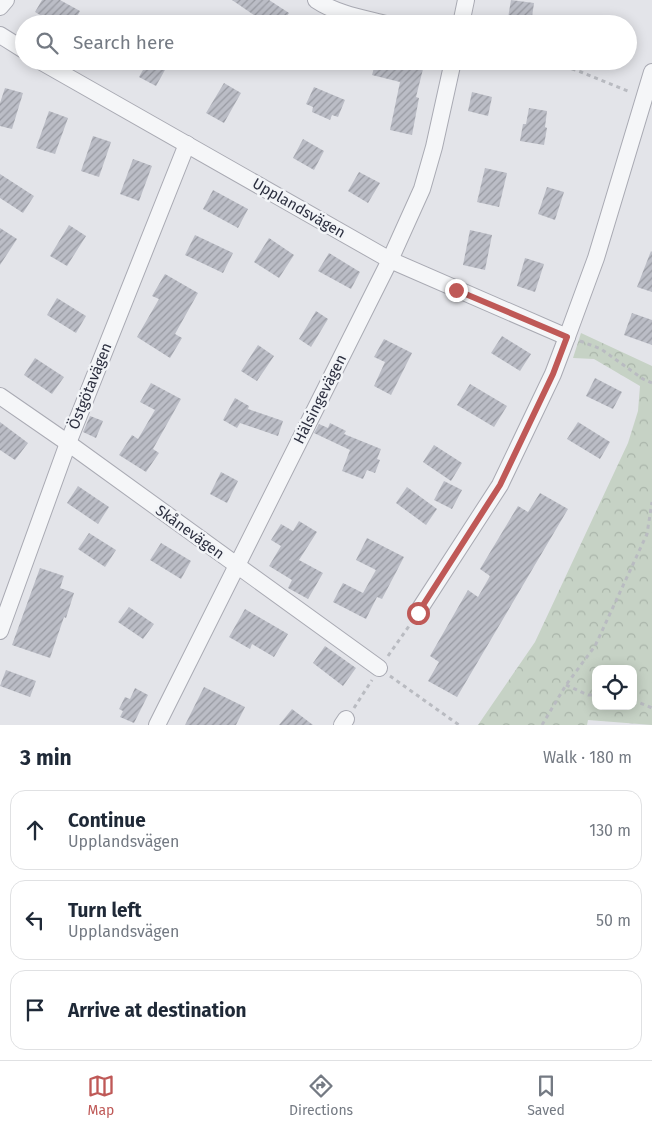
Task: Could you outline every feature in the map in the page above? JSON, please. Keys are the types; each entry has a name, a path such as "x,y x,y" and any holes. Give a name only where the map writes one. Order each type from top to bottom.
{"street":[{"path":"0,7 6,0"},
{"path":"316,0 325,6 350,15"},
{"path":"463,15 466,0"},
{"path":"0,35 15,44"},
{"name":"Upplandsvägen","path":"56,70 390,260 567,337"},
{"name":"Hälsingevägen","path":"157,725 390,260 422,189 434,147 451,70"},
{"path":"418,613 500,485 553,374 596,258 652,72"},
{"name":"Östgötavägen","path":"0,631 68,443 187,144"},
{"name":"Skånevägen","path":"0,396 379,668"}],"path":[{"path":"573,70 613,85 643,100"},
{"path":"567,337 601,349 643,379 652,383"},
{"path":"542,725 566,685 595,646 648,534 652,502"},
{"path":"379,668 459,725"},
{"path":"566,685 592,696"},
{"path":"637,702 652,708"}],"green space":[{"path":"581,333 652,366 652,725 588,720 587,725 478,725 535,642 628,443 638,411 640,386 594,359 573,358"}],"building":[{"path":"42,0 60,0 80,11 78,15 40,15 35,12"},
{"path":"232,0 269,0 289,13 288,15 254,15"},
{"path":"511,0 534,3 532,15 508,15"},
{"path":"143,70 165,70 156,86 139,77"},
{"path":"373,70 423,70 416,97 419,98 412,135 390,130 400,82 372,75"},
{"path":"224,83 241,93 224,123 206,113"},
{"path":"314,87 345,100 338,117 332,115 330,120 312,112 313,107 306,104"},
{"path":"5,88 23,93 12,129 0,126 0,103"},
{"path":"472,92 492,97 488,116 468,111"},
{"path":"529,108 547,111 544,145 520,141 523,124 526,124"},
{"path":"49,111 68,118 55,154 36,148"},
{"path":"93,136 111,142 99,177 81,171"},
{"path":"303,139 324,151 314,170 293,158"},
{"path":"133,159 152,166 139,201 120,194"},
{"path":"485,168 507,173 499,207 477,202"},
{"path":"359,172 380,183 368,203 348,191"},
{"path":"0,174 34,196 23,213 0,198"},
{"path":"547,187 564,192 555,220 538,214"},
{"path":"213,190 248,209 238,228 203,209"},
{"path":"69,225 86,236 67,266 50,256"},
{"path":"0,228 17,239 0,265"},
{"path":"470,230 492,235 485,270 463,265"},
{"path":"195,235 233,253 223,273 185,255"},
{"path":"269,238 294,255 279,278 254,262"},
{"path":"652,252 652,292 637,287"},
{"path":"329,253 360,272 351,289 318,271"},
{"path":"525,258 544,264 535,292 517,286"},
{"path":"165,274 198,293 175,334 182,338 170,358 137,337 159,299 152,296"},
{"path":"57,298 86,316 76,333 47,315"},
{"path":"316,311 328,319 311,347 299,339"},
{"path":"632,313 652,320 652,345 624,335"},
{"path":"502,336 531,354 520,371 491,353"},
{"path":"384,339 412,353 391,395 374,386 385,362 374,357"},
{"path":"258,345 274,356 257,381 241,371"},
{"path":"35,358 64,377 52,394 24,375"},
{"path":"595,378 622,392 613,409 586,396"},
{"path":"151,383 181,399 153,449 159,453 146,472 119,455 132,435 138,439 155,410 140,402"},
{"path":"470,384 507,406 494,427 457,405"},
{"path":"235,398 249,406 248,409 283,421 278,436 240,423 237,428 223,420"},
{"path":"90,416 103,421 96,438 83,432"},
{"path":"0,422 28,443 15,460 0,450"},
{"path":"578,422 610,442 600,459 567,439"},
{"path":"330,423 346,431 344,434 381,449 377,459 380,460 375,473 367,470 363,479 342,471 350,450 314,433 319,424 328,428"},
{"path":"434,445 462,463 451,481 423,462"},
{"path":"221,472 238,481 227,503 210,494"},
{"path":"444,481 462,490 452,509 434,500"},
{"path":"78,486 109,507 98,524 67,503"},
{"path":"407,487 437,509 426,525 396,503"},
{"path":"540,493 568,509 457,697 428,681 439,662 430,656 468,590 478,597 490,576 480,569 518,506 528,512"},
{"path":"299,521 317,532 299,560 323,573 308,599 288,588 292,580 269,566 281,546 271,540 281,524 293,531"},
{"path":"89,533 116,550 105,567 78,549"},
{"path":"367,538 404,557 382,599 377,597 366,619 333,602 343,583 363,593 376,570 356,560"},
{"path":"161,543 191,561 181,579 150,560"},
{"path":"40,568 64,576 60,588 74,593 50,658 12,645"},
{"path":"129,607 154,624 143,639 118,622"},
{"path":"245,609 288,634 274,657 252,644 250,649 229,637"},
{"path":"325,646 356,668 343,686 313,663"},
{"path":"6,670 36,681 30,697 0,686"},
{"path":"204,687 245,707 236,725 185,725"},
{"path":"135,688 148,695 134,723 120,717 123,711 119,709 125,697 130,699"},
{"path":"292,709 313,725 279,725"}],"route":[{"path":"418,613 500,485 553,374 567,337 456,290"}]}
